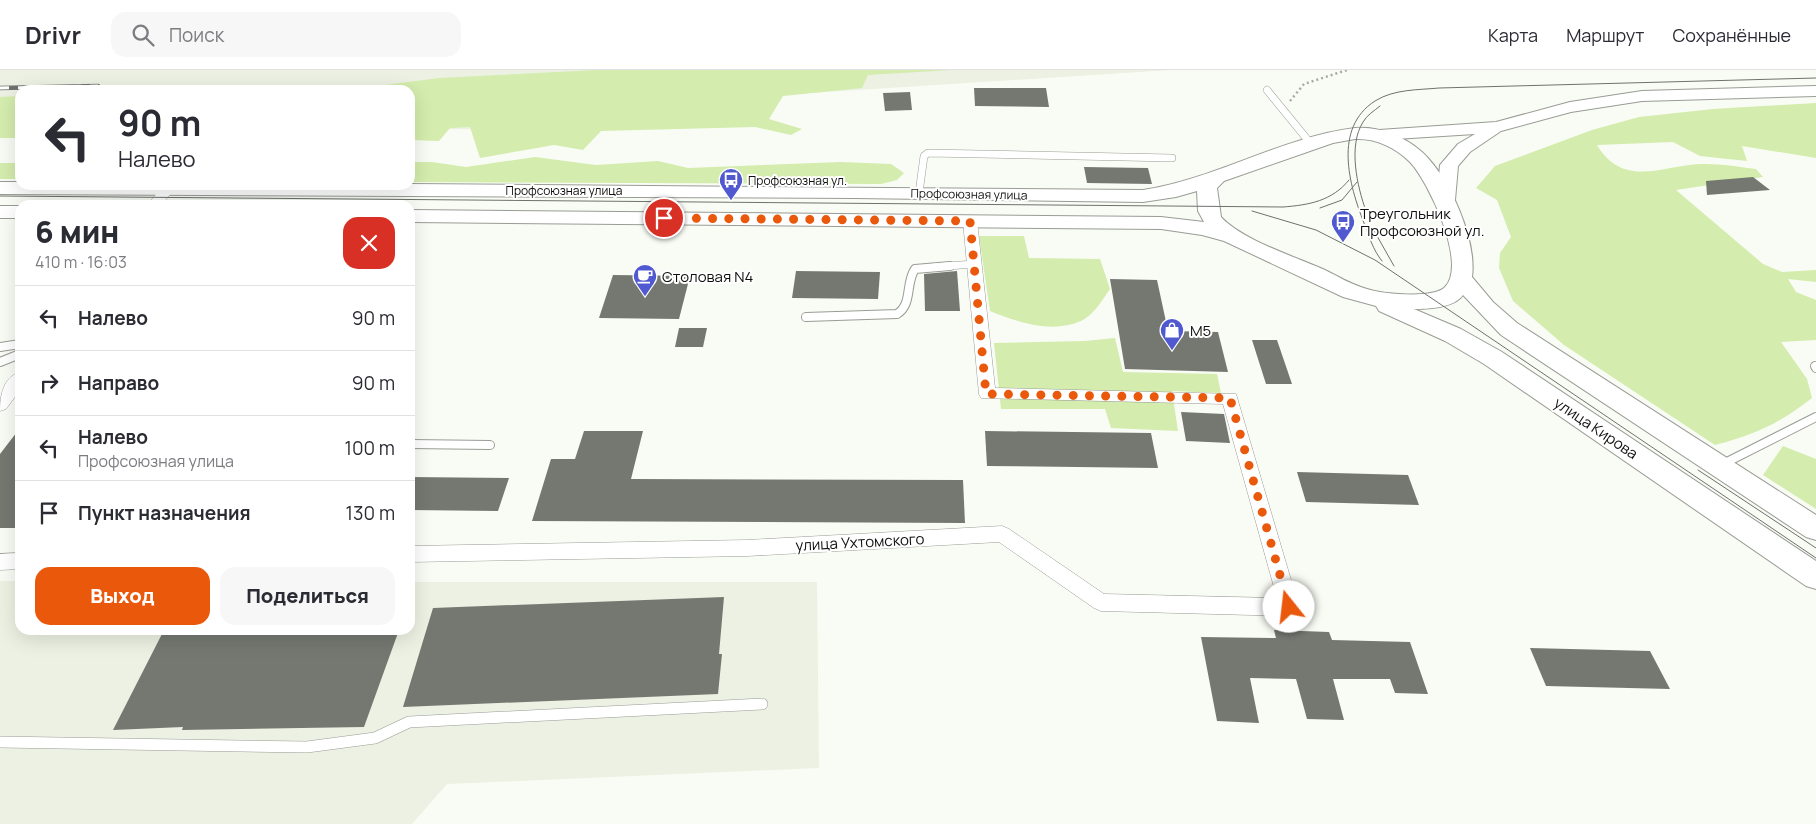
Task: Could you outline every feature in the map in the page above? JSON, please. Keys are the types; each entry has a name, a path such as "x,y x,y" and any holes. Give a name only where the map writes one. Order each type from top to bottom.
{"main road":[{"path":"1379,135 1497,127 1570,107 1642,96 1811,93"},
{"path":"1446,200 1449,165 1464,148 1497,127"},
{"name":"Профсоюзная улица","path":"356,190 1143,196 1176,191 1311,144 1354,133 1379,135"},
{"path":"1366,297 1419,301 1440,300 1453,294 1462,281 1462,254 1446,200 1416,157 1379,135"},
{"path":"1216,178 1208,187 1207,208 1213,223 1232,237"},
{"name":"Профсоюзная улица","path":"0,188 15,188"},
{"path":"0,212 15,212"},
{"name":"Профсоюзная улица","path":"415,216 1160,223 1204,229 1232,237 1366,297"},
{"path":"1462,281 1485,307 1509,329 1816,529"},
{"name":"улица Кирова","path":"1366,297 1453,335 1493,358 1816,577"}],"street":[{"path":"158,200 167,190"},
{"path":"970,221 974,264"},
{"name":"улица Ухтомского","path":"415,554 748,548 1002,534 1101,602 1289,607 1230,398 986,394 974,264"},
{"path":"0,405 15,385"},
{"path":"0,562 15,561"}],"lane":[{"path":"1267,90 1311,144"},
{"path":"919,193 924,156 928,153 1172,158"},
{"path":"806,317 897,314 905,307 911,273 915,268 974,264"},
{"path":"0,347 15,345"},
{"path":"0,362 15,356"},
{"path":"1719,466 1816,417"},
{"path":"415,444 490,445"},
{"path":"0,742 307,747 375,738 409,722 762,704"}],"path":[{"path":"1283,110 1304,84 1347,70"}],"shaded area":[{"path":"0,70 1171,70 779,95 571,130 415,129 415,85 15,85 15,129 0,130"},
{"path":"0,581 15,581 15,635 415,635 415,582 817,582 819,768 447,784 412,824 0,824"}],"green space":[{"path":"597,70 952,70 868,75 862,88 783,96 769,119 802,129 791,135 755,127 601,131 583,150 554,145 480,158 470,127 450,128 439,141 415,140 415,85 385,85 439,78"},
{"path":"15,96 15,138 0,138 0,97"},
{"path":"1816,103 1816,158 1742,146 1747,161 1700,156 1673,142 1597,145 1608,159 1620,167 1633,171 1712,164 1756,169 1763,177 1676,190 1763,264 1782,272 1816,270 1816,282 1788,279 1796,292 1816,300 1816,340 1781,342 1807,379 1812,398 1789,415 1755,432 1715,445 1564,345 1513,301 1499,268 1500,253 1511,237 1497,200 1476,188 1495,166 1592,130 1639,117 1713,109"},
{"path":"535,157 596,165 658,161 688,168 841,162 891,164 904,173 897,180 881,184 415,182 415,162 432,162 466,167"},
{"path":"0,163 15,163 15,179 0,179"},
{"path":"979,236 1024,236 1029,258 1100,259 1110,289 1090,315 1070,325 1035,325 990,311"},
{"path":"1115,338 1123,372 1217,374 1221,393 1172,391 1178,431 1111,428 1105,409 1001,409 994,343 1085,341"},
{"path":"1783,446 1816,459 1816,509 1763,475"}],"building":[{"path":"974,88 1046,88 1049,107 975,106"},
{"path":"910,92 912,110 885,111 883,93"},
{"path":"1084,167 1148,168 1152,184 1087,183"},
{"path":"1753,177 1770,190 1707,195 1706,181"},
{"path":"796,271 880,272 878,299 792,298"},
{"path":"957,271 960,311 925,311 924,274"},
{"name":"Столовая N4","path":"613,275 690,276 679,319 599,318"},
{"name":"М5","path":"1110,279 1157,280 1168,331 1218,332 1228,372 1125,369"},
{"path":"679,328 707,328 703,347 675,347"},
{"path":"1252,340 1277,340 1292,384 1266,384"},
{"path":"1181,412 1224,414 1230,443 1186,441"},
{"path":"584,431 643,431 631,479 963,480 965,523 532,521 551,459 575,459"},
{"path":"985,431 1151,433 1158,468 987,466"},
{"path":"15,434 15,528 0,528 0,454"},
{"path":"1297,472 1408,475 1419,505 1306,502"},
{"path":"415,477 509,478 498,511 415,510"},
{"path":"724,597 719,654 722,654 718,694 403,707 433,608"},
{"path":"1274,630 1329,632 1332,640 1410,642 1428,694 1395,693 1390,679 1333,679 1344,720 1307,719 1296,679 1250,678 1259,723 1217,721 1201,637 1276,638"},
{"path":"161,635 397,635 364,727 182,730 183,727 113,730"},
{"path":"1530,648 1650,651 1670,689 1546,686"}],"tram line":[{"path":"1352,188 1348,158 1349,141 1353,126 1362,112 1375,101 1390,94 1439,88 1816,78"},
{"path":"1366,211 1355,166 1356,143 1358,132 1365,120 1380,106"},
{"path":"0,196 1283,207 1319,201 1335,193 1349,180"},
{"path":"1352,188 1357,182"},
{"path":"1320,208 1342,200 1352,188"},
{"path":"1352,188 1372,243 1382,261"},
{"path":"1252,211 1316,230 1375,260 1816,558"},
{"path":"1372,227 1394,266"},
{"path":"1698,470 1816,548"}],"railway":[{"path":"0,88 15,88"}],"place":[{"name":"Профсоюзная ул.","path":"731,201"},
{"name":"Треугольник Профсоюзной ул.","path":"1343,243"},
{"name":"Столовая N4","path":"645,297"},
{"name":"М5","path":"1172,351"}],"route":[{"path":"664,218 970,221 986,394 1230,398 1289,607"}]}
